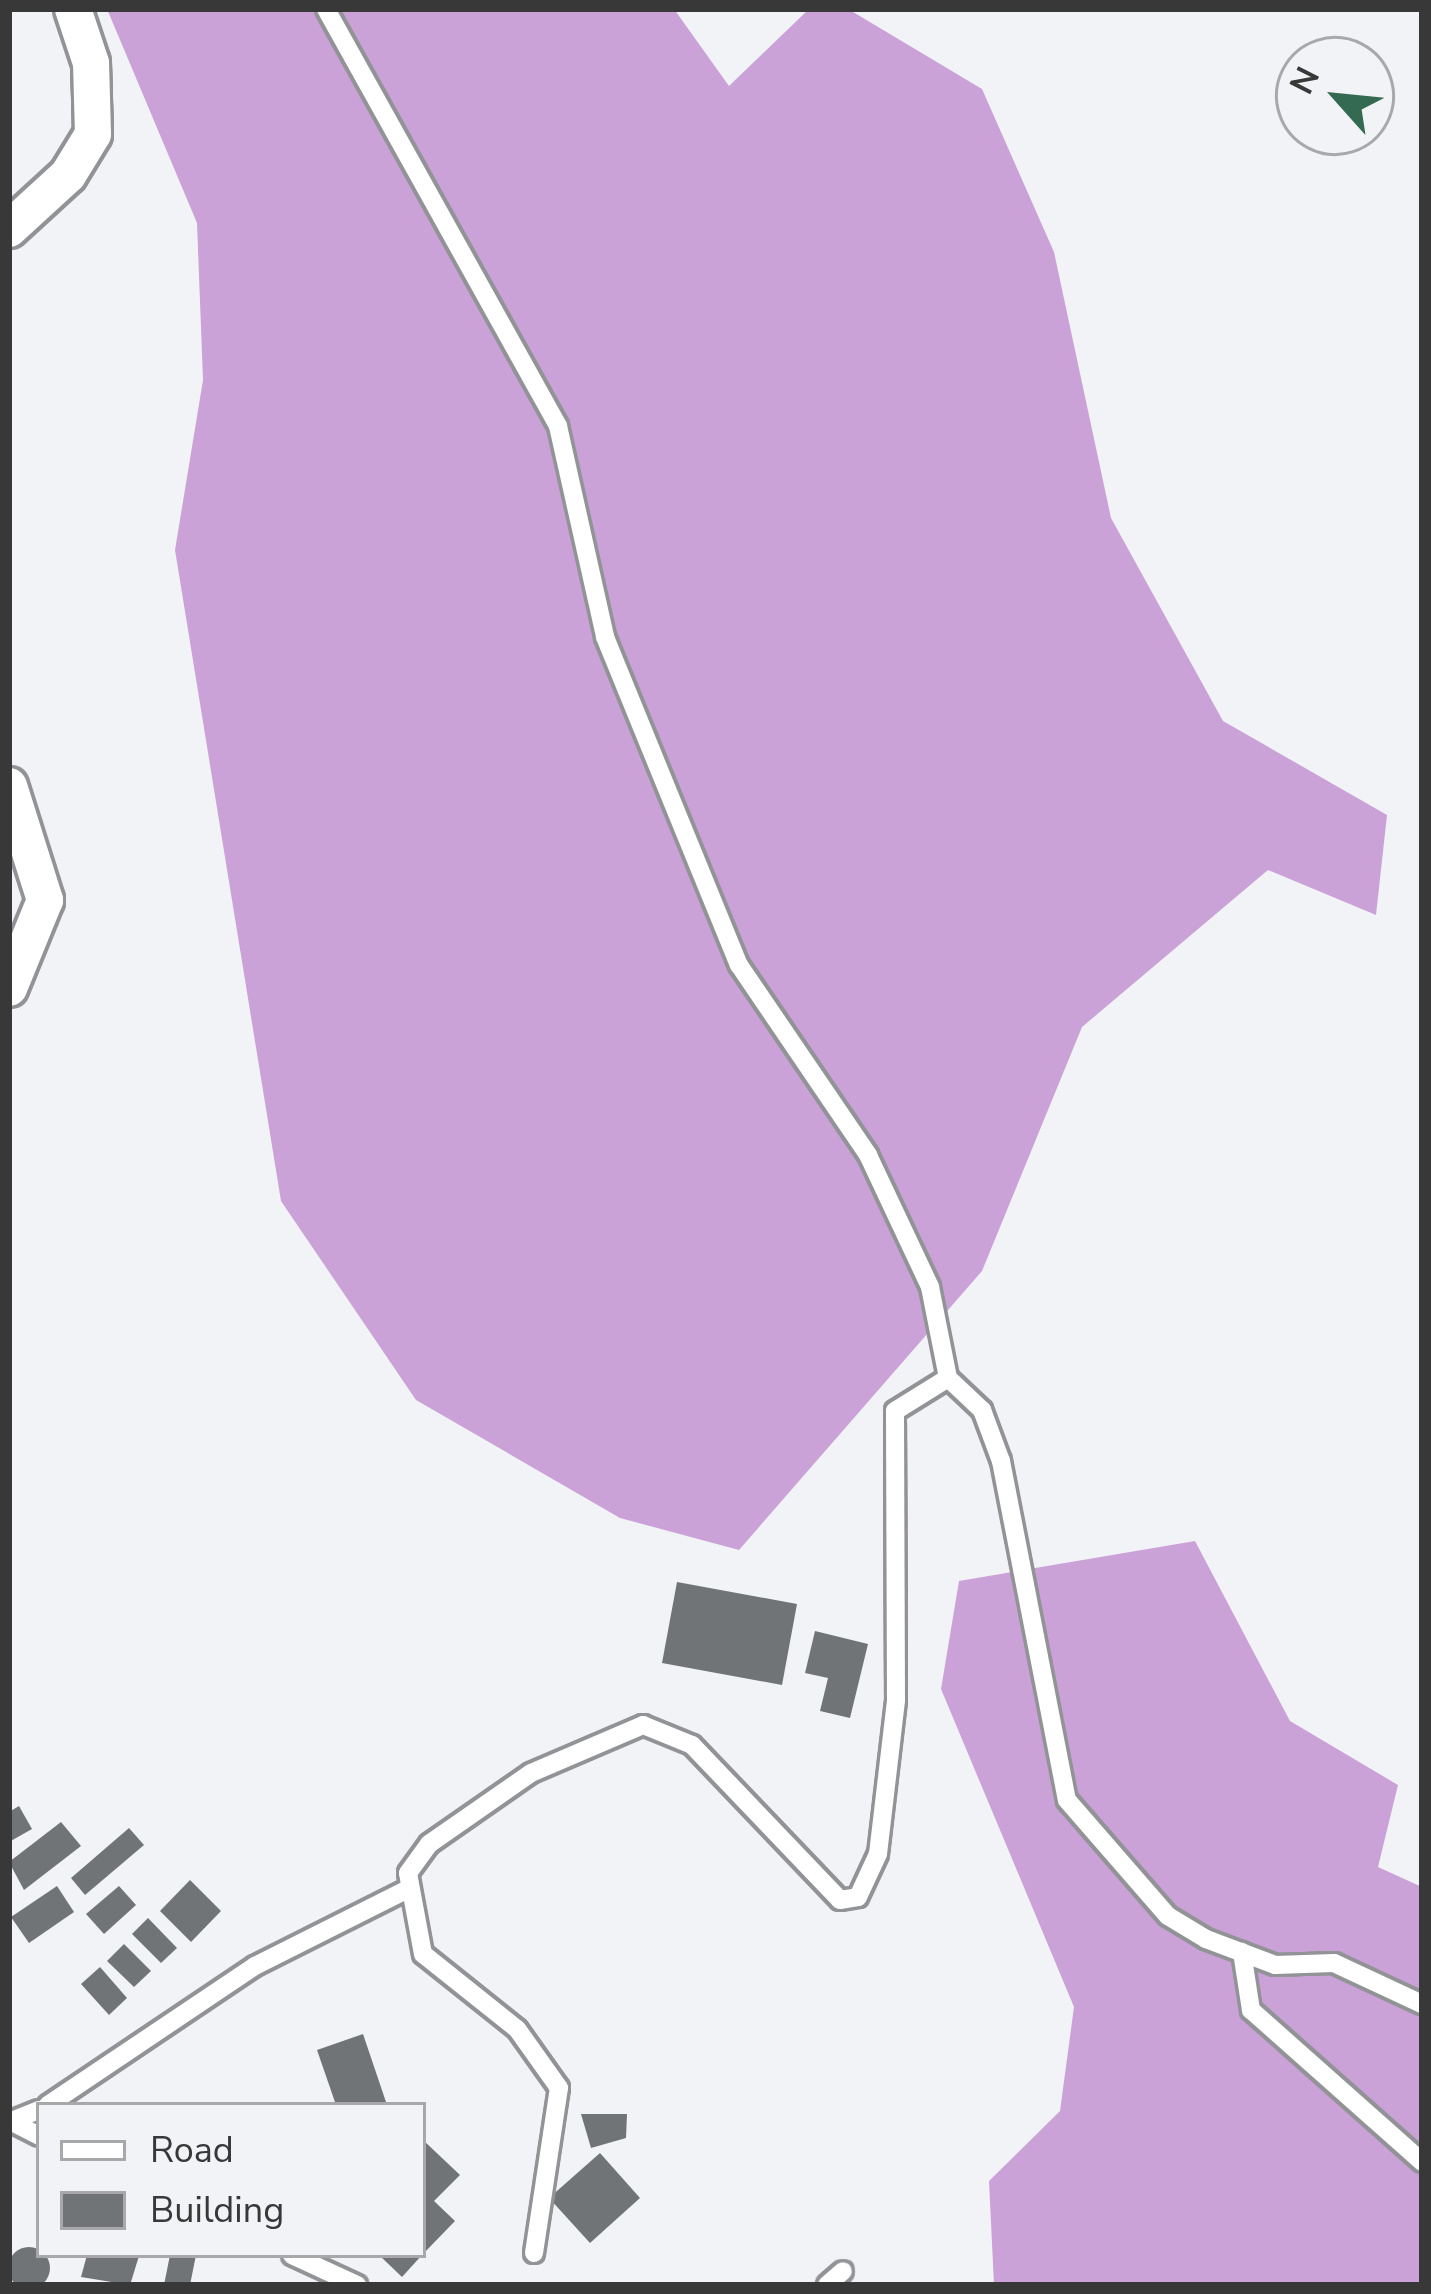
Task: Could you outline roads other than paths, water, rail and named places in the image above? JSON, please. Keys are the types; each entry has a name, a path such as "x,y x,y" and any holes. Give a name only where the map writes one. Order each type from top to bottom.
{"street":[{"path":"9,230 68,175 93,134 92,63 73,9"},
{"path":"9,786 45,900 9,988"}],"lane":[{"path":"326,9 557,426 605,637 739,965 868,1155 930,1287 948,1378 982,1410 1001,1461 1067,1800 1168,1916 1275,1965 1334,1963 1422,2005"},
{"path":"534,2253 560,2104 552,2069 423,1954 406,1890 416,1860 471,1811 643,1725 692,1745 840,1900 858,1898 878,1855 896,1700 895,1411 948,1378"},
{"path":"52,2102 255,1966 406,1890"},
{"path":"1242,1952 1252,2010 1422,2162"},
{"path":"298,2258 357,2285"},
{"path":"827,2285 843,2271"}]}
